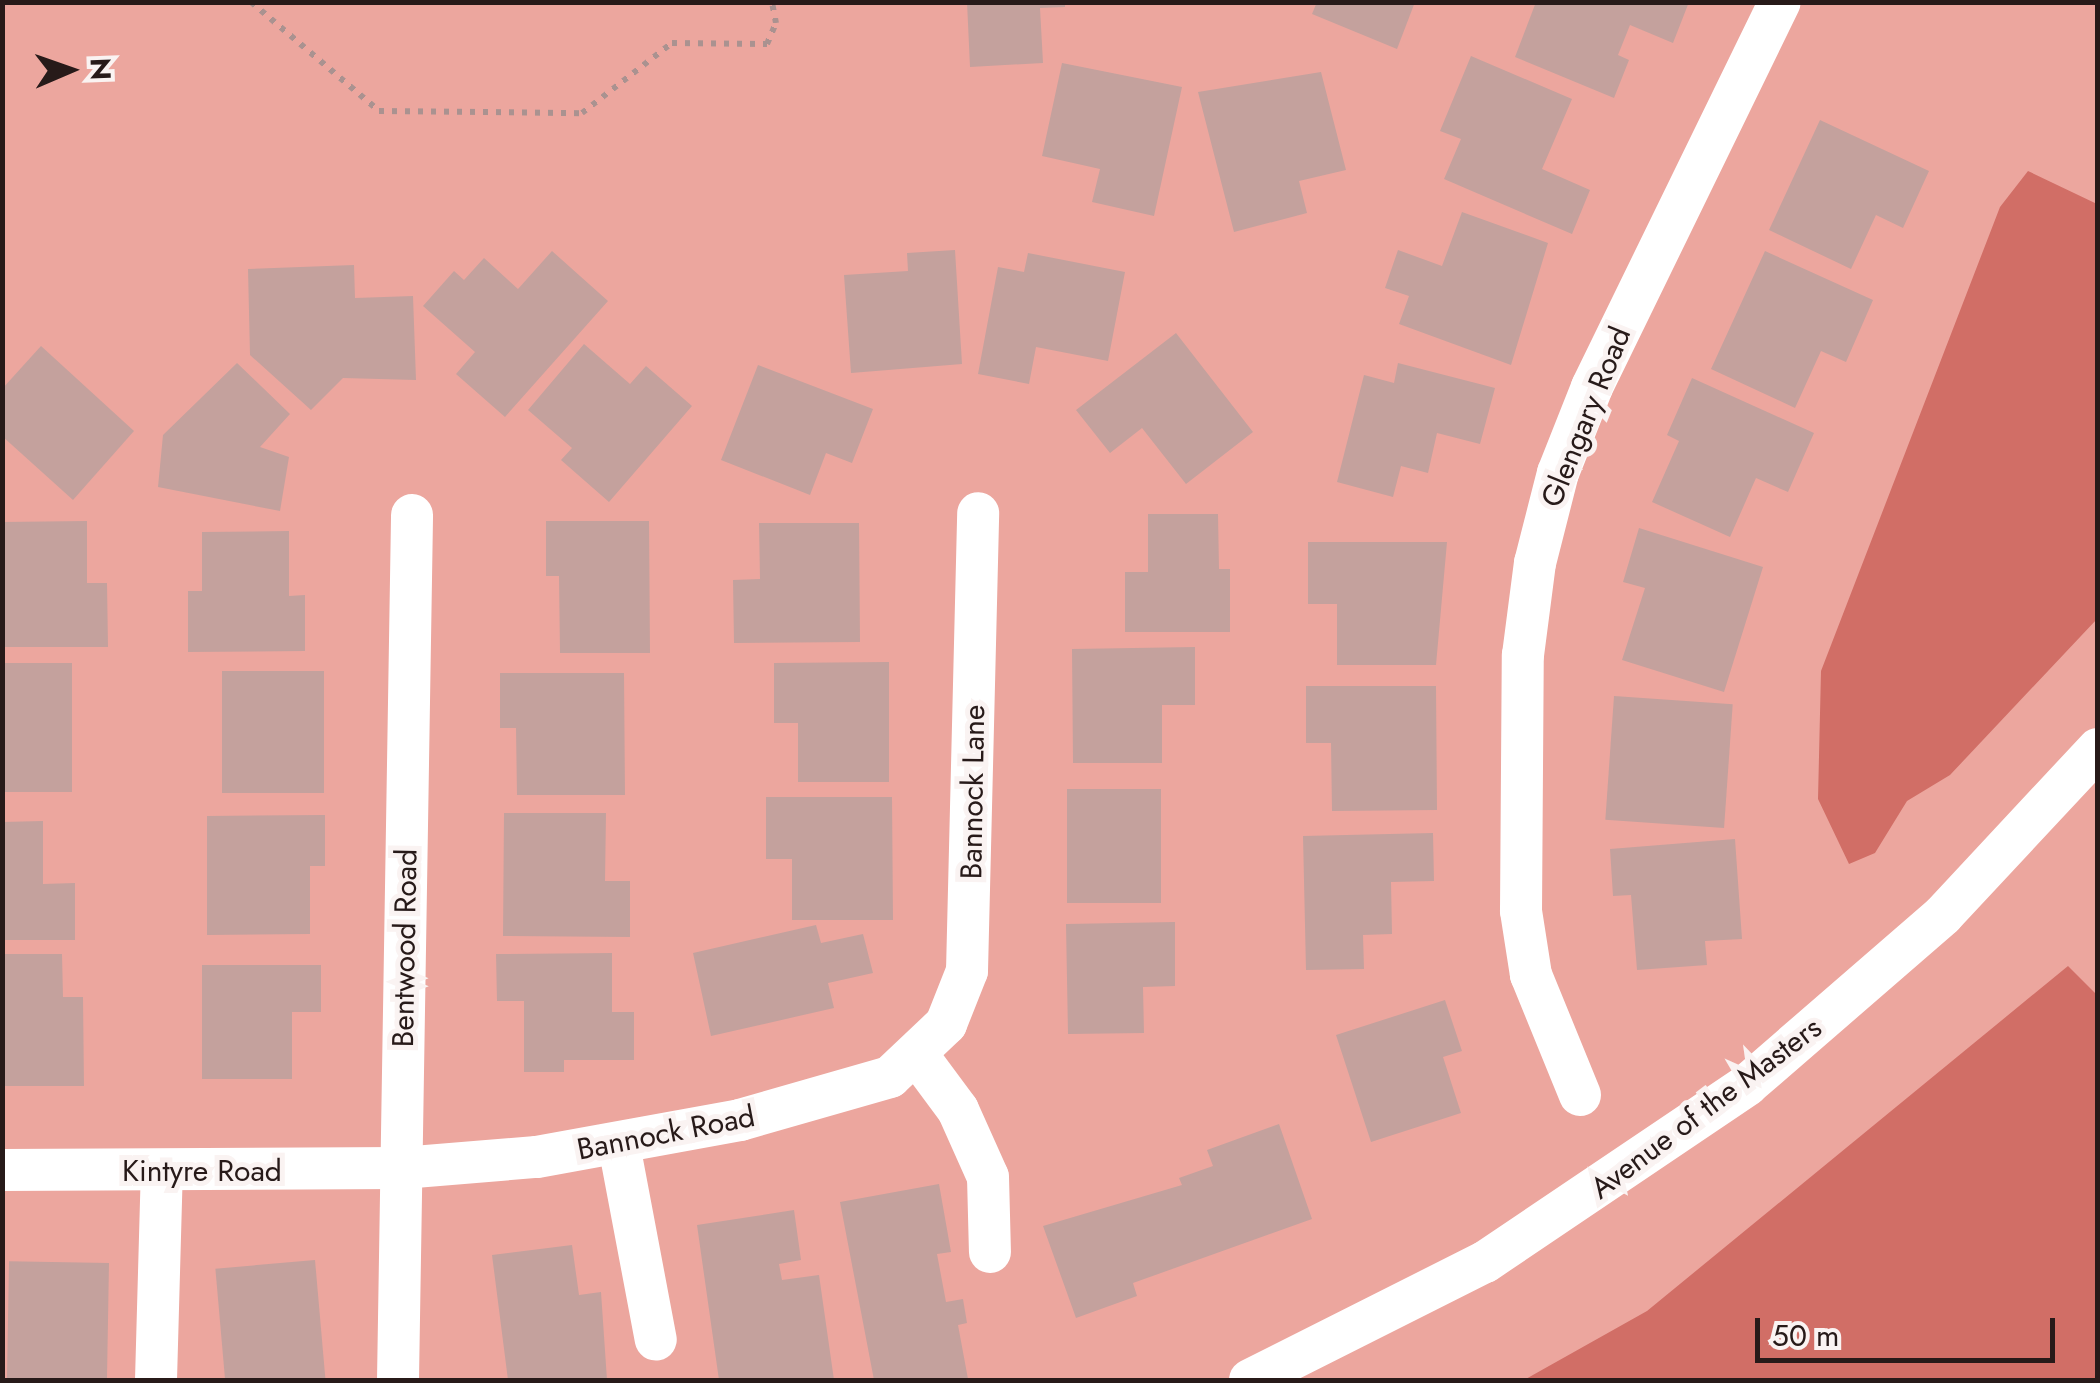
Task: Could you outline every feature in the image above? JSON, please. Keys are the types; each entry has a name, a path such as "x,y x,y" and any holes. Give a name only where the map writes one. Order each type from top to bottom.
{"street":[{"name":"Glengary Road","path":"1580,1094 1531,976 1521,911 1524,655 1535,563 1558,473 1592,386 1780,2"},
{"name":"Bannock Lane","path":"918,1056 959,998 971,942 978,513"},
{"name":"Bentwood Road","path":"398,1380 412,514"},
{"name":"Avenue of the Masters","path":"1250,1380 1485,1262 1747,1085 1943,915 2098,749"},
{"name":"Bannock Road","path":"402,1168 619,1145 864,1088 918,1056"},
{"path":"918,1056 958,1110 988,1176 990,1252"},
{"path":"619,1145 656,1340"},
{"name":"Kintyre Road","path":"2,1170 402,1168"},
{"path":"156,1380 162,1172"}],"path":[{"path":"251,2 379,111 582,113 672,43 767,44 776,23 772,2"}],"shaded area":[{"path":"3,3 2097,3 2097,1380 3,1380"},
{"path":"2028,171 2097,204 2097,619 1950,775 1907,801 1875,853 1849,864 1818,799 1821,671 2000,207"},
{"path":"2068,966 2097,995 2097,1380 1524,1380 1647,1311"}],"building":[{"path":"967,2 1065,2 1065,7 1040,8 1043,63 970,67"},
{"path":"1317,2 1415,2 1397,49 1312,14"},
{"path":"1536,2 1689,2 1673,43 1630,25 1618,55 1629,60 1614,98 1515,57"},
{"path":"1471,56 1572,99 1542,169 1590,190 1572,234 1444,179 1461,139 1440,131"},
{"path":"1062,63 1182,87 1154,216 1092,202 1100,169 1042,156"},
{"path":"1321,72 1346,170 1299,181 1307,213 1234,232 1198,92"},
{"path":"1820,120 1929,171 1903,228 1876,215 1851,269 1769,230"},
{"path":"1462,212 1548,243 1511,365 1399,324 1409,296 1385,288 1398,250 1442,266"},
{"path":"955,250 962,364 851,373 844,275 908,271 907,253"},
{"path":"552,251 608,301 505,417 456,374 475,352 423,306 454,271 464,280 484,258 518,289"},
{"path":"1765,251 1873,300 1846,362 1821,351 1795,408 1711,369"},
{"path":"1028,253 1125,272 1108,361 1036,347 1029,384 978,374 998,267 1024,272"},
{"path":"354,265 355,298 413,296 416,380 343,378 311,410 250,355 248,269"},
{"path":"1176,333 1253,432 1186,484 1142,428 1110,453 1076,410"},
{"path":"584,344 630,384 646,366 692,406 609,502 561,460 572,448 528,410"},
{"path":"41,346 134,431 73,500 2,436 2,389"},
{"path":"237,363 290,414 260,447 289,457 280,511 158,487 163,435"},
{"path":"1398,363 1495,388 1480,444 1437,433 1428,473 1401,466 1393,497 1337,482 1364,375 1394,383"},
{"path":"758,365 873,409 852,463 826,453 810,495 721,460"},
{"path":"1692,378 1814,433 1788,492 1756,478 1730,537 1652,502 1679,441 1667,435"},
{"path":"1148,514 1218,514 1219,569 1230,569 1230,632 1125,632 1125,572 1148,572"},
{"path":"87,521 87,583 107,583 108,647 2,647 2,522"},
{"path":"546,521 649,521 650,653 560,653 559,576 546,576"},
{"path":"759,523 859,523 860,642 734,643 733,580 760,579"},
{"path":"1639,528 1763,567 1724,692 1622,660 1645,588 1623,582"},
{"path":"289,531 289,596 305,595 305,651 188,652 188,591 202,591 202,532"},
{"path":"1308,542 1447,542 1436,665 1337,665 1337,604 1308,604"},
{"path":"1195,647 1195,705 1162,705 1162,763 1073,763 1072,649"},
{"path":"889,662 889,782 798,782 798,723 774,723 774,663"},
{"path":"2,663 72,663 72,792 2,792"},
{"path":"222,671 324,671 324,793 222,793"},
{"path":"500,673 624,673 625,795 517,795 516,728 500,728"},
{"path":"1306,686 1436,686 1437,810 1332,811 1331,743 1306,743"},
{"path":"1614,696 1733,704 1724,828 1605,820"},
{"path":"1067,789 1161,789 1161,903 1067,903"},
{"path":"766,797 892,797 893,920 792,920 792,859 766,859"},
{"path":"504,813 606,813 605,881 630,881 630,937 503,936"},
{"path":"325,815 325,866 310,866 310,934 207,935 207,816"},
{"path":"43,821 43,884 75,883 75,940 2,940 2,822"},
{"path":"1433,833 1434,881 1391,882 1392,934 1363,935 1364,969 1306,970 1303,836"},
{"path":"1735,839 1742,939 1705,941 1707,965 1637,970 1631,895 1613,896 1610,849"},
{"path":"1175,922 1175,986 1143,987 1144,1033 1068,1034 1066,924"},
{"path":"816,925 821,943 863,934 873,973 828,983 834,1008 711,1036 693,953"},
{"path":"612,953 612,1012 634,1012 634,1060 564,1060 564,1072 524,1072 524,1001 497,1001 496,954"},
{"path":"2,954 62,954 63,997 83,997 84,1086 2,1086"},
{"path":"202,965 321,965 321,1012 292,1012 292,1079 202,1079"},
{"path":"1445,1000 1462,1051 1443,1057 1461,1113 1371,1142 1336,1035"},
{"path":"1279,1124 1312,1219 1133,1283 1137,1296 1076,1318 1043,1226 1182,1185 1179,1178 1213,1166 1207,1150"},
{"path":"939,1184 951,1252 937,1254 946,1302 963,1299 967,1323 958,1325 968,1379 874,1380 840,1202"},
{"path":"794,1210 801,1260 779,1264 782,1280 819,1275 834,1380 719,1380 697,1225"},
{"path":"572,1245 579,1295 601,1292 607,1380 508,1380 492,1255"},
{"path":"315,1260 325,1380 225,1380 215,1269"},
{"path":"9,1261 109,1263 107,1380 7,1378"}]}
